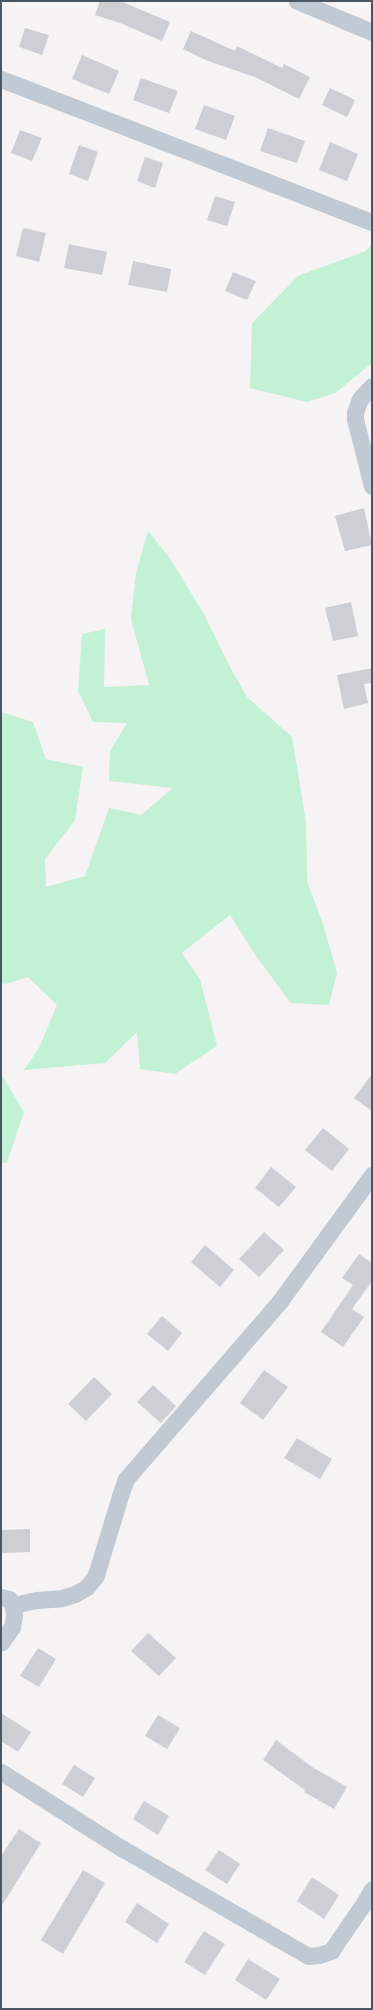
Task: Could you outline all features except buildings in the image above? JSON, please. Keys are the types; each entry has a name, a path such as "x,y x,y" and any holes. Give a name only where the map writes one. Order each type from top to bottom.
{"street":[{"path":"296,1 372,32"},
{"path":"1,79 372,222"},
{"path":"372,386 360,399 355,412 356,424 372,486"},
{"path":"1,1643 12,1627 14,1616 7,1601 62,1598 75,1594 87,1587 96,1575 126,1479 280,1301 372,1175"},
{"path":"1,1772 123,1849 308,1956 319,1955 331,1951 364,1903 372,1888"}],"green space":[{"path":"372,244 372,363 335,393 307,402 250,388 252,323 298,276 366,251"},
{"path":"148,531 169,557 204,614 229,665 247,697 292,737 306,822 307,881 323,924 337,973 329,1005 291,1003 256,956 230,915 182,953 200,979 217,1046 175,1074 140,1069 137,1032 105,1063 24,1070 39,1048 57,1005 28,977 6,984 1,983 1,712 33,722 46,759 83,767 75,820 45,859 46,887 85,876 109,808 141,815 173,788 109,781 110,751 127,723 93,722 78,691 82,634 105,629 104,687 149,685 131,619 136,573"},
{"path":"1,1074 24,1112 7,1163 1,1163"}]}
